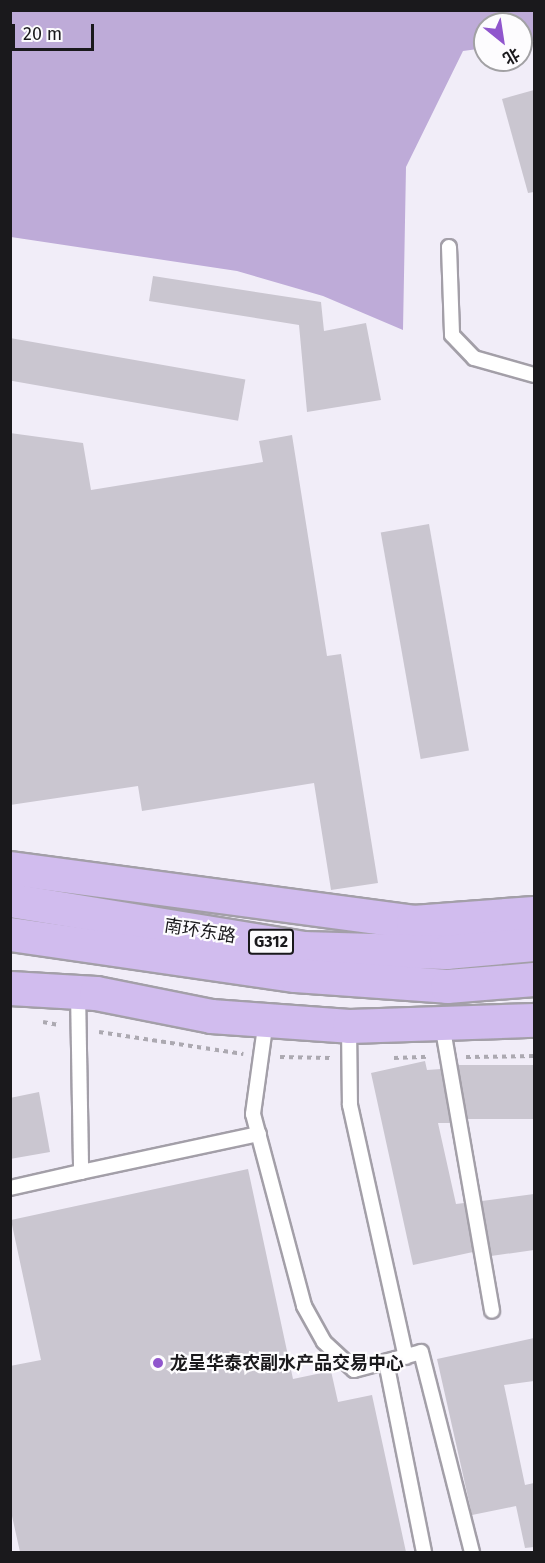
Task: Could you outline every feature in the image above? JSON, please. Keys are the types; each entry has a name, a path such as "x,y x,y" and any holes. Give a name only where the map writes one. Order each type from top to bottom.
{"highway":[{"path":"10,868 117,886 413,922 534,913"},
{"name":"南环东路","path":"10,900 302,948 446,952 534,944"},
{"name":"南环东路","path":"10,934 295,975 447,986 534,979"},
{"path":"10,988 78,992 211,1016 349,1026 534,1020"}],"lane":[{"path":"449,247 452,335 474,358 534,375"},
{"path":"78,992 81,1172"},
{"path":"266,1020 253,1114 309,1315 324,1342 354,1370 421,1352 472,1552"},
{"path":"442,1024 492,1311"},
{"path":"349,1026 350,1105 406,1357"},
{"path":"10,1188 259,1134"},
{"path":"386,1362 424,1552"}],"shaded area":[{"path":"11,10 534,11 533,41 533,12 473,12 473,50 463,51 406,167 403,330 323,296 237,271 11,237"}],"building":[{"path":"534,90 534,192 528,193 502,99"},
{"path":"153,276 321,302 324,331 366,323 381,400 307,412 299,325 149,301"},
{"path":"10,338 245,380 238,421 10,381"},
{"path":"10,433 83,443 91,490 263,462 259,441 292,435 327,656 341,654 378,883 331,890 314,783 142,811 138,786 10,805"},
{"path":"429,524 469,751 421,759 381,533"},
{"path":"425,1061 427,1070 441,1069 450,1123 438,1123 456,1204 464,1203 473,1252 413,1265 371,1073"},
{"path":"459,1065 534,1065 534,1119 459,1119"},
{"path":"39,1092 50,1152 10,1159 10,1098"},
{"name":"龙呈华泰农副水产品交易中心","path":"248,1169 293,1379 331,1371 338,1402 372,1395 406,1552 20,1552 10,1507 10,1366 41,1360 11,1220"},
{"path":"534,1194 534,1250 491,1256 482,1201"},
{"path":"534,1338 534,1381 504,1385 525,1485 534,1483 534,1547 525,1548 516,1506 472,1515 437,1359"}],"place":[{"name":"龙呈华泰农副水产品交易中心","path":"158,1363"}]}
